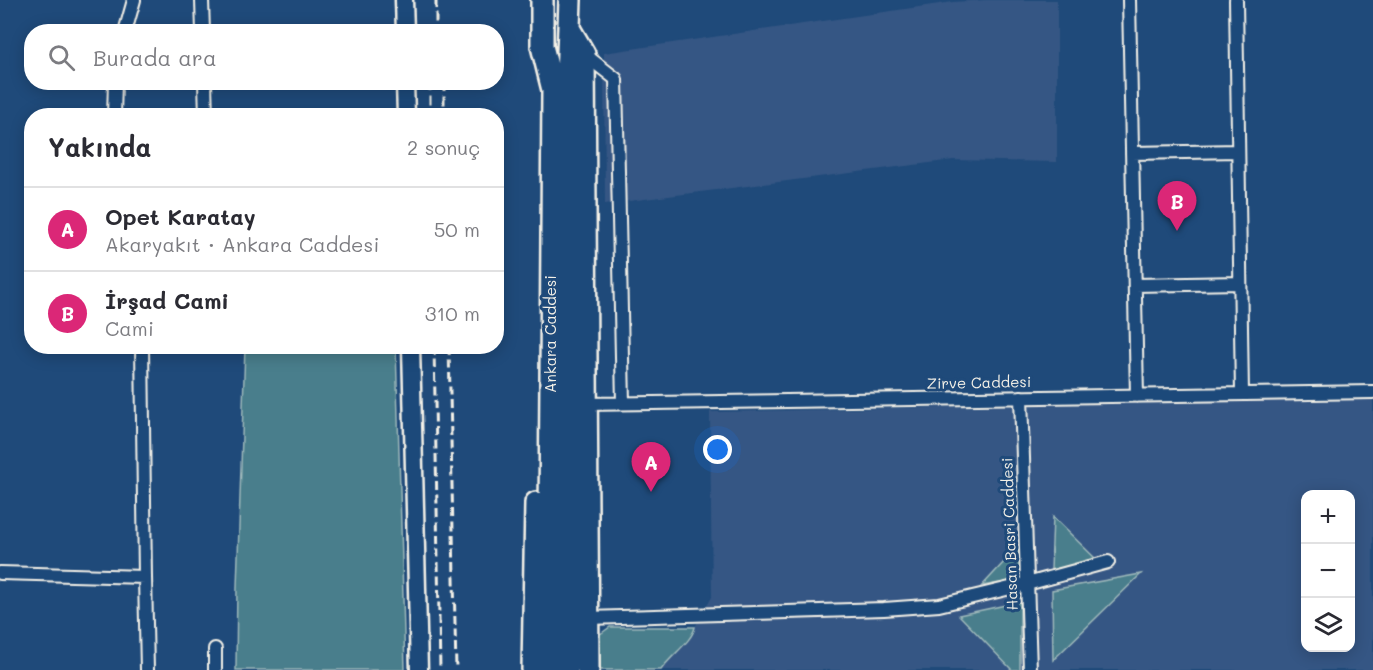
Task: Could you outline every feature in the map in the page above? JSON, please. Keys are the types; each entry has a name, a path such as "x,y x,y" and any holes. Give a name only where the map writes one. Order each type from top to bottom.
{"highway":[{"name":"Ankara Caddesi","path":"542,0 542,46 553,90 549,670"},
{"name":"Ankara Caddesi","path":"567,670 567,80 570,0"},
{"path":"569,29 584,54 588,670"},
{"path":"533,670 542,46"}],"street":[{"path":"127,24 134,0"},
{"path":"202,0 203,24"},
{"path":"404,0 405,24"},
{"path":"1129,0 1137,396"},
{"path":"1236,0 1242,394"},
{"path":"584,54 616,79 623,403"},
{"path":"114,108 116,90"},
{"path":"205,90 206,108"},
{"path":"405,90 406,108"},
{"path":"1132,153 1238,152"},
{"path":"1135,285 1240,283"},
{"path":"142,354 147,670"},
{"path":"411,354 419,670"},
{"name":"Zirve Caddesi","path":"586,404 1373,392"},
{"name":"Hasan Basri Caddesi","path":"1021,397 1030,670"},
{"path":"588,618 884,609 939,605 1108,562"},
{"path":"0,573 145,577"},
{"path":"215,649 215,670"}],"shaded area":[{"path":"1057,0 1057,162 953,160 605,204 604,53 953,2"},
{"path":"1373,399 1373,670 661,670 694,634 695,627 712,597 710,412"}],"green space":[{"path":"245,354 396,354 405,670 236,670"},
{"path":"1053,517 1098,561 1051,570"},
{"path":"1018,547 1022,579 982,586"},
{"path":"1141,574 1053,660 1052,590"},
{"path":"1020,602 1020,670 1012,670 959,615"},
{"path":"610,627 695,627 690,638 661,670 600,670 599,635"}],"railway":[{"path":"436,0 436,24"},
{"path":"430,90 430,108"},
{"path":"444,90 444,108"},
{"path":"434,354 440,670"},
{"path":"449,354 456,670"}],"place":[{"name":"İrşad Cami","path":"1177,231"},
{"name":"Opet Karatay","path":"651,492"}]}
